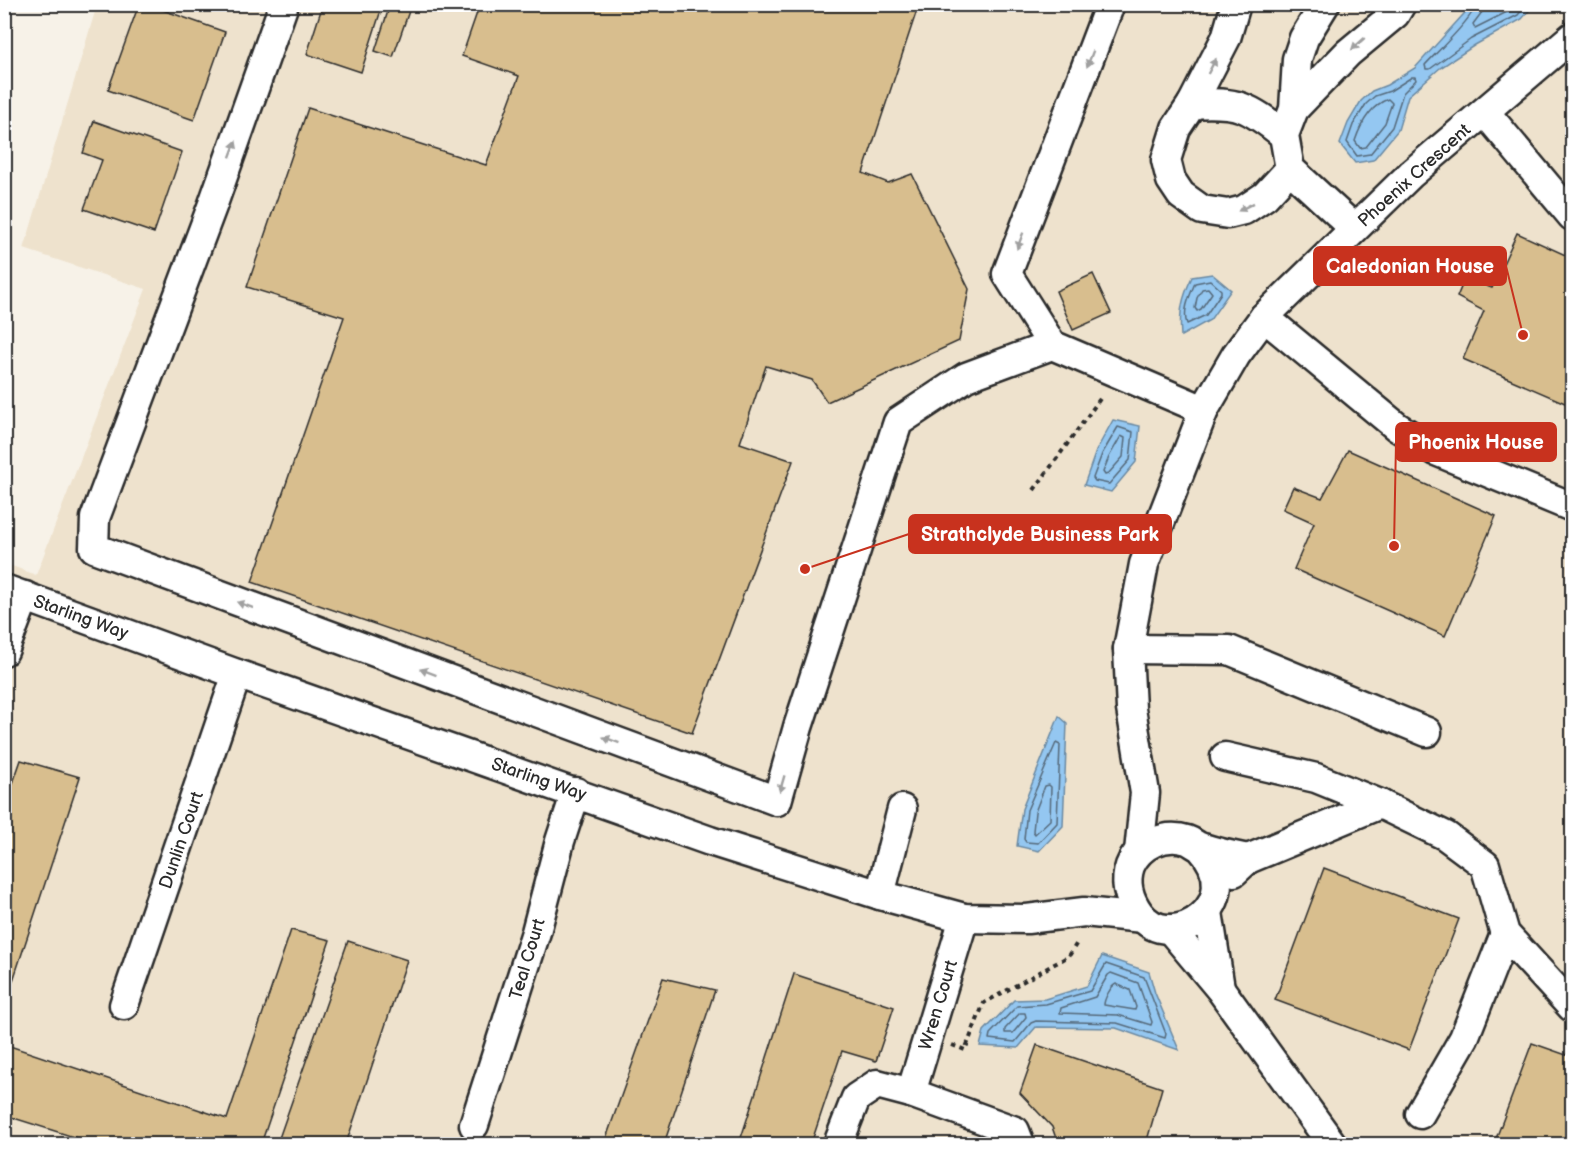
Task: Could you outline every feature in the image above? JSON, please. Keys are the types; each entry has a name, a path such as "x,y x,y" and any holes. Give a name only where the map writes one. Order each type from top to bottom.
{"street":[{"path":"284,4 213,204 95,518 93,548 777,801 798,727 898,422 966,377 1052,345"},
{"path":"1110,4 1008,274 1052,345 1204,410"},
{"path":"1236,4 1226,38 1192,104 1176,128 1166,160 1171,180 1181,195 1202,210 1228,214 1244,210 1265,196 1290,169 1289,122 1297,59 1304,38 1325,4"},
{"path":"1289,122 1348,53 1395,14 1401,4"},
{"name":"Phoenix Crescent","path":"1139,852 1145,793 1131,709 1128,649 1144,564 1204,410 1236,355 1264,318 1410,174 1572,37"},
{"path":"1192,104 1223,102 1289,122"},
{"path":"1485,112 1572,216"},
{"path":"1290,169 1354,228"},
{"path":"1264,318 1397,427 1436,451 1572,507"},
{"path":"4,651 15,593"},
{"name":"Starling Way","path":"15,593 710,841 880,895 964,918 1083,923 1143,918"},
{"path":"1128,649 1229,650 1427,732"},
{"name":"Dunlin Court","path":"124,1005 237,674"},
{"path":"1225,757 1316,778 1380,804 1446,836 1485,865 1505,934 1572,1007"},
{"name":"Teal Court","path":"474,1125 536,932 576,792"},
{"name":"Phoenix Crescent","path":"1145,793 1187,843"},
{"path":"1248,860 1187,843 1161,839 1149,844 1139,852 1131,864 1127,878 1130,900 1143,918 1155,926 1170,929 1184,927 1197,921 1248,860 1380,804"},
{"path":"880,895 902,809"},
{"path":"1187,843 1210,859 1216,872 1213,900 1221,990"},
{"path":"1083,923 1127,878"},
{"name":"Wren Court","path":"911,1093 964,918"},
{"path":"1170,929 1221,990 1332,1144"},
{"path":"1420,1114 1464,1038 1505,934"},
{"path":"838,1144 856,1098 877,1084 911,1093 1015,1131 1020,1144"}],"path":[{"path":"1034,490 1106,391"},
{"path":"943,1042 965,1050 984,1003 1069,956 1083,923"}],"shaded area":[{"path":"97,5 1572,5 1572,1144 5,1144 4,563 36,575 146,289 24,249"}],"water":[{"path":"1472,5 1534,5 1522,19 1440,68 1408,96 1398,130 1373,160 1355,163 1340,144 1348,123 1361,101 1372,91 1415,68"},
{"path":"1212,274 1231,290 1210,320 1181,336 1182,305 1192,277"},
{"path":"1113,420 1140,426 1136,462 1111,492 1084,485 1096,451"},
{"path":"1059,716 1067,723 1063,826 1039,851 1017,846 1022,809"},
{"path":"1102,956 1149,972 1155,993 1179,1050 1116,1028 1036,1027 1018,1048 980,1046 984,1031 1014,1000 1045,999 1087,986"}],"building":[{"path":"139,4 146,4 225,32 194,120 108,90"},
{"path":"323,4 383,4 361,72 307,54"},
{"path":"480,4 919,4 863,173 888,183 912,174 969,289 959,341 827,402 812,380 766,366 740,443 793,461 692,733 252,582 344,317 247,287 308,108 486,165 519,76 462,56"},
{"path":"390,5 409,11 393,57 375,51"},
{"path":"94,121 182,152 154,233 84,209 102,160 83,153"},
{"path":"1517,233 1572,258 1572,406 1463,359 1484,311 1457,297 1465,278 1492,288"},
{"path":"1093,274 1111,313 1073,330 1056,291"},
{"path":"1348,450 1496,516 1445,636 1294,569 1314,523 1283,509 1293,487 1322,498"},
{"path":"21,760 80,777 4,1008 4,809"},
{"path":"1324,868 1459,919 1409,1050 1275,1000"},
{"path":"291,930 330,940 261,1144 96,1144 4,1115 4,1044 227,1119"},
{"path":"348,941 407,960 346,1144 277,1144"},
{"path":"794,974 894,1007 876,1061 842,1051 811,1144 739,1144"},
{"path":"663,978 715,990 664,1144 604,1144"},
{"path":"1532,1043 1572,1057 1572,1144 1494,1144"},
{"path":"1037,1045 1162,1088 1146,1144 1058,1144 1052,1127 1020,1093"}],"place":[{"name":"Caledonian House","path":"1523,335"},
{"name":"Phoenix House","path":"1394,546"},
{"name":"Strathclyde Business Park","path":"805,569"}]}
